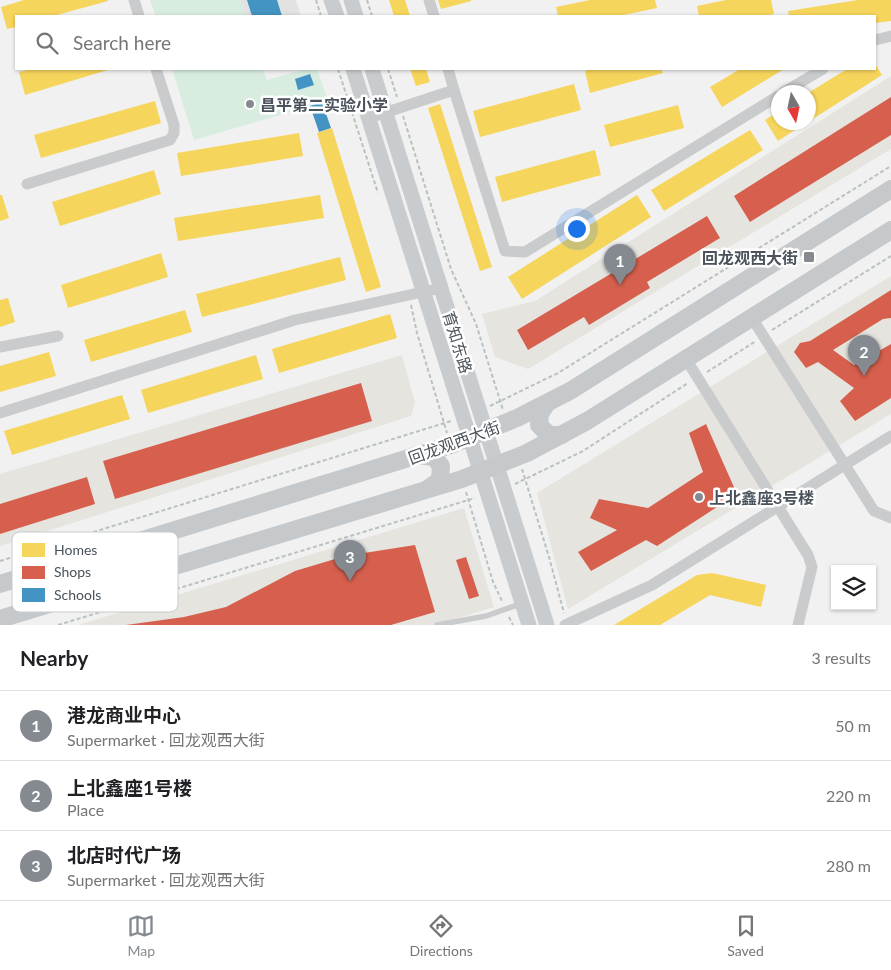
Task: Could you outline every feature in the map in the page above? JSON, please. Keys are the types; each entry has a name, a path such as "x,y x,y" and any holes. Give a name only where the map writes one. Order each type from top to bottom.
{"main road":[{"path":"331,0 336,15"},
{"path":"350,0 356,15"},
{"name":"育知东路","path":"353,70 369,118 417,293 478,435"},
{"name":"育知东路","path":"372,70 441,288 478,435 547,625"},
{"name":"回龙观西大街","path":"168,532 451,445 478,435 547,403 570,391 891,189"},
{"path":"178,565 462,479 489,469 562,435 891,230"},
{"path":"547,403 540,414 539,425 549,435 562,435"},
{"path":"418,455 434,457 441,466 440,480 429,488"},
{"name":"育知东路","path":"489,469 529,625"},
{"name":"回龙观西大街","path":"0,584 12,580"},
{"path":"0,619 23,612"}],"street":[{"path":"134,0 139,15"},
{"path":"429,0 434,15"},
{"path":"876,40 891,36"},
{"path":"27,184 170,140 174,133 174,125 156,70"},
{"path":"448,70 506,251 525,252 771,100"},
{"path":"796,85 821,70"},
{"path":"369,118 454,90"},
{"path":"0,413 294,320 441,288"},
{"path":"752,318 874,511 891,518"},
{"path":"0,347 58,336"},
{"path":"686,359 808,555 812,567 798,625"},
{"path":"566,625 652,585 891,436"}],"lane":[{"path":"437,625 486,616 522,603"}],"path":[{"path":"316,0 321,15"},
{"path":"367,0 372,15"},
{"path":"338,70 379,196"},
{"name":"育知东路","path":"388,70 451,269 474,317 498,394"},
{"path":"513,396 558,373 891,166"},
{"path":"535,475 590,446 891,256"},
{"path":"417,293 417,333 451,445"},
{"path":"94,532 436,426"},
{"path":"462,479 493,582 513,625"},
{"path":"530,496 566,625"},
{"path":"178,588 458,503"},
{"path":"0,561 12,557"},
{"path":"58,625 101,612"}],"shaded area":[{"path":"150,0 296,0 301,15 156,15"},
{"path":"891,76 891,149 528,369 495,357 482,314 535,301 806,130 816,130 816,123"},
{"path":"891,276 891,414 568,609 537,493"},
{"path":"402,355 415,403 411,416 44,532 12,532 12,542 0,546 0,474"},
{"path":"464,508 494,607 435,625 78,625 121,612 178,612 178,595"}],"green space":[{"path":"241,0 246,15 156,15 151,1"},
{"name":"昌平第二实验小学","path":"172,70 263,70 267,80 302,70 317,70 328,101 194,140"}],"building: Homes":[{"path":"24,0 108,0 57,15 15,15 15,27 7,29 1,7"},
{"path":"389,0 405,0 410,15 394,15"},
{"path":"438,0 471,0 471,1 441,9"},
{"path":"590,0 655,0 657,8 624,15 558,15 556,7"},
{"path":"726,0 771,0 774,14 699,15 697,6"},
{"path":"858,0 891,0 891,21 876,23 876,15 789,15 788,11"},
{"path":"876,66 882,75 816,117 816,88 845,70 876,70"},
{"path":"27,70 108,70 25,95 19,72"},
{"path":"410,70 426,70 430,82 416,86"},
{"path":"662,70 663,73 590,93 585,71"},
{"path":"738,70 782,70 722,107 710,87"},
{"path":"574,84 581,110 480,137 473,111"},
{"path":"155,101 161,123 41,158 34,135"},
{"path":"440,104 492,267 480,271 428,108"},
{"path":"678,105 684,128 610,147 604,125"},
{"path":"771,116 771,130 765,120"},
{"path":"332,128 381,287 366,292 317,133"},
{"path":"750,130 763,150 664,211 651,190"},
{"path":"771,130 795,130 778,141"},
{"path":"299,133 303,156 181,176 177,153"},
{"path":"595,150 601,175 502,202 495,177"},
{"path":"154,170 161,194 60,226 52,202"},
{"path":"0,195 2,195 9,218 0,221"},
{"path":"320,195 324,218 178,241 174,218"},
{"path":"637,195 651,217 522,299 508,277"},
{"path":"161,253 168,277 68,308 61,285"},
{"path":"340,257 346,280 202,317 196,294"},
{"path":"8,298 15,322 0,327 0,300"},
{"path":"185,310 192,332 91,362 84,340"},
{"path":"390,314 397,338 279,373 272,349"},
{"path":"49,352 56,376 0,392 0,366"},
{"path":"256,355 263,379 148,413 141,390"},
{"path":"122,395 130,419 12,455 4,431"},
{"path":"712,573 766,585 761,607 710,595 660,625 614,625 697,575"}],"building: Shops":[{"path":"891,97 891,135 750,222 734,196"},
{"path":"707,216 720,238 647,282 650,288 589,325 584,317 528,350 517,330"},
{"path":"891,290 891,318 883,319 833,350 854,365 891,344 891,398 855,421 840,401 854,388 818,362 806,368 794,352 800,343 810,341"},
{"path":"361,383 372,421 115,499 103,461"},
{"name":"上北鑫座3号楼","path":"706,424 737,494 657,546 646,540 591,571 578,552 617,530 590,518 599,499 648,508 703,472 689,433"},
{"path":"87,477 95,504 0,534 0,504"},
{"path":"415,545 435,612 391,625 126,625 184,617 226,607 295,571 345,556"},
{"path":"466,557 479,596 469,599 456,560"}],"building: Schools":[{"path":"247,0 277,0 282,15 252,15"},
{"path":"310,74 314,85 298,90 295,79"},
{"path":"322,102 331,128 319,132 310,106"}],"place":[{"name":"昌平第二实验小学","path":"250,104"},
{"name":"回龙观西大街","path":"809,257"},
{"name":"港龙商业中心","path":"620,285"},
{"name":"上北鑫座1号楼","path":"864,376"},
{"name":"上北鑫座3号楼","path":"699,497"},
{"name":"北店时代广场","path":"350,581"}]}
